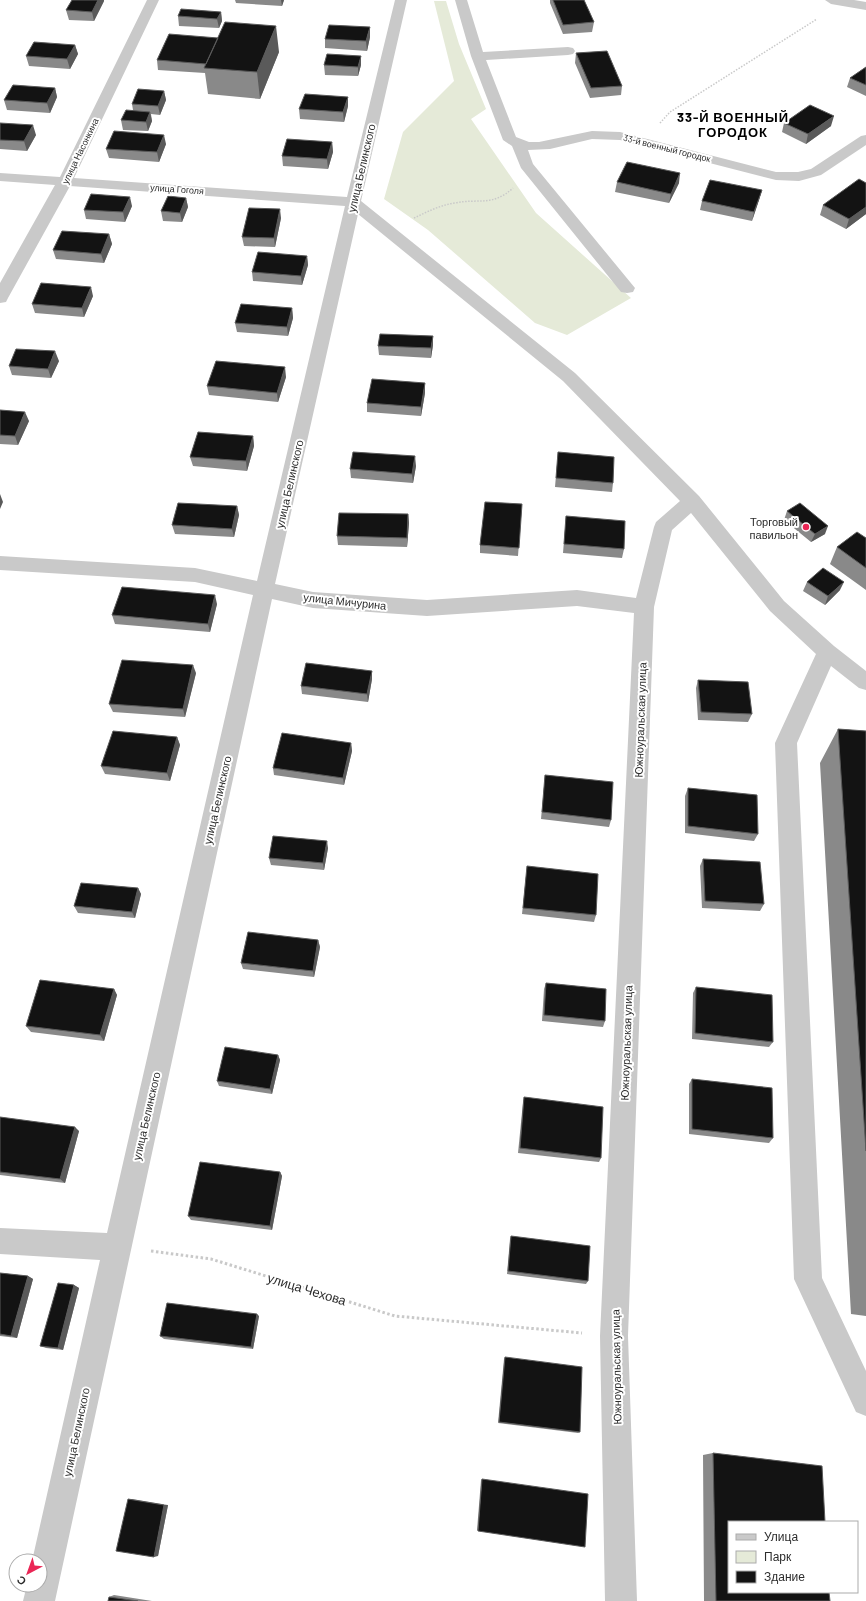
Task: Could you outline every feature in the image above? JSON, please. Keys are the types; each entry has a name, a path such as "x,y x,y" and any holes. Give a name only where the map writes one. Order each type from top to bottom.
{"street":[{"name":"улица Насонкина","path":"0,298 65,181 153,0"},
{"name":"улица Белинского","path":"39,1601 116,1247 353,202 401,0"},
{"path":"461,0 478,56 510,140 520,146 526,165 627,288"},
{"path":"830,0 866,6"},
{"path":"478,56 568,51"},
{"name":"33-й военный городок","path":"520,146 534,146 594,135 620,136 776,176 799,177 816,172 866,139"},
{"name":"улица Гоголя","path":"0,177 353,202"},
{"path":"353,202 384,225 569,377 692,501 777,606 827,652 866,682"},
{"name":"Южноуральская улица","path":"621,1601 614,1336 644,607 663,527 692,501"},
{"name":"улица Мичурина","path":"0,563 195,575 313,600 427,608 577,598 644,607"},
{"path":"827,652 786,743 808,1278 866,1402"},
{"path":"0,1240 116,1247"}],"path":[{"path":"642,142 670,112 844,2"},
{"path":"384,225 409,220 431,210 458,202 486,203 506,195 515,187 526,165"},
{"name":"улица Чехова","path":"116,1247 211,1259 395,1316 614,1336"}],"green space":[{"path":"434,1 446,1 459,44 486,109 471,119 536,213 631,298 567,335 535,323 428,230 384,199 403,132 454,81"}],"building":[{"path":"72,0 98,0 92,12 66,10"},
{"path":"553,0 584,0 594,22 563,25"},
{"path":"181,9 221,12 217,19 178,16"},
{"path":"225,22 276,26 257,72 204,68"},
{"path":"329,25 370,27 366,41 325,39"},
{"path":"169,34 218,38 206,64 157,60"},
{"path":"34,42 75,45 67,59 26,56"},
{"path":"607,51 622,86 591,88 576,53"},
{"path":"327,54 361,56 358,67 324,65"},
{"path":"866,67 866,85 850,78"},
{"path":"13,85 55,88 47,103 4,100"},
{"path":"138,89 164,91 158,106 132,104"},
{"path":"305,94 348,97 343,112 299,109"},
{"path":"810,105 834,116 808,134 784,123"},
{"path":"126,110 150,112 146,122 121,120"},
{"path":"0,123 33,125 24,141 0,140"},
{"path":"114,131 164,135 157,152 106,149"},
{"path":"287,139 332,142 327,159 282,156"},
{"path":"627,162 680,173 671,194 617,182"},
{"path":"859,179 866,183 866,207 849,219 823,205"},
{"path":"710,180 762,190 754,212 702,201"},
{"path":"91,194 130,197 123,212 84,210"},
{"path":"168,196 186,198 180,213 161,211"},
{"path":"249,208 280,209 274,238 242,237"},
{"path":"62,231 109,234 101,254 53,250"},
{"path":"258,252 307,256 301,276 252,272"},
{"path":"41,283 91,287 82,308 32,304"},
{"path":"241,304 292,308 287,327 235,323"},
{"path":"380,334 433,336 431,348 378,346"},
{"path":"16,349 55,351 48,369 9,366"},
{"path":"216,361 285,367 277,393 207,386"},
{"path":"372,379 425,383 421,407 367,403"},
{"path":"0,410 25,412 15,436 0,435"},
{"path":"198,432 253,436 246,461 190,457"},
{"path":"353,452 415,456 412,474 350,469"},
{"path":"558,452 614,457 613,483 556,478"},
{"path":"485,502 522,504 519,548 480,545"},
{"path":"178,503 237,506 232,529 172,525"},
{"path":"800,503 828,526 815,534 787,511"},
{"path":"339,513 408,514 407,538 337,536"},
{"path":"566,516 625,521 624,549 564,544"},
{"path":"857,532 866,538 866,568 837,547"},
{"path":"823,568 844,582 828,596 807,582"},
{"path":"122,587 215,595 208,624 112,615"},
{"path":"122,660 193,665 183,709 109,704"},
{"path":"306,663 372,671 367,694 301,686"},
{"path":"698,680 748,682 752,714 701,712"},
{"path":"838,729 866,731 866,1151"},
{"path":"113,731 177,737 167,773 101,766"},
{"path":"282,733 351,743 343,778 273,768"},
{"path":"545,775 613,782 611,820 542,812"},
{"path":"688,788 757,795 758,834 688,826"},
{"path":"273,836 327,841 323,863 269,858"},
{"path":"703,859 760,862 764,904 705,901"},
{"path":"527,866 598,874 596,915 523,908"},
{"path":"81,883 138,888 132,912 74,906"},
{"path":"248,932 318,940 313,971 241,963"},
{"path":"40,980 114,989 100,1035 26,1026"},
{"path":"546,983 606,989 605,1021 544,1015"},
{"path":"696,987 772,995 773,1042 695,1033"},
{"path":"225,1047 278,1055 270,1089 217,1081"},
{"path":"692,1079 772,1088 773,1138 692,1129"},
{"path":"524,1097 603,1107 601,1158 520,1148"},
{"path":"0,1117 75,1127 60,1179 0,1172"},
{"path":"200,1162 280,1172 270,1226 188,1216"},
{"path":"511,1236 590,1246 588,1281 508,1271"},
{"path":"0,1273 28,1276 11,1336 0,1334"},
{"path":"58,1283 74,1285 58,1348 40,1346"},
{"path":"167,1303 257,1314 251,1347 160,1336"},
{"path":"505,1357 582,1367 580,1432 499,1422"},
{"path":"713,1453 822,1466 825,1521 728,1521 728,1593 829,1593 830,1601 716,1601"},
{"path":"482,1479 588,1494 585,1547 478,1531"},
{"path":"128,1499 164,1505 154,1557 116,1551"},
{"path":"109,1597 138,1601 108,1601"}],"place":[{"name":"Торговый павильон","path":"806,527"}],"district":[{"name":"33-Й ВОЕННЫЙ ГОРОДОК","path":"733,124"}]}
